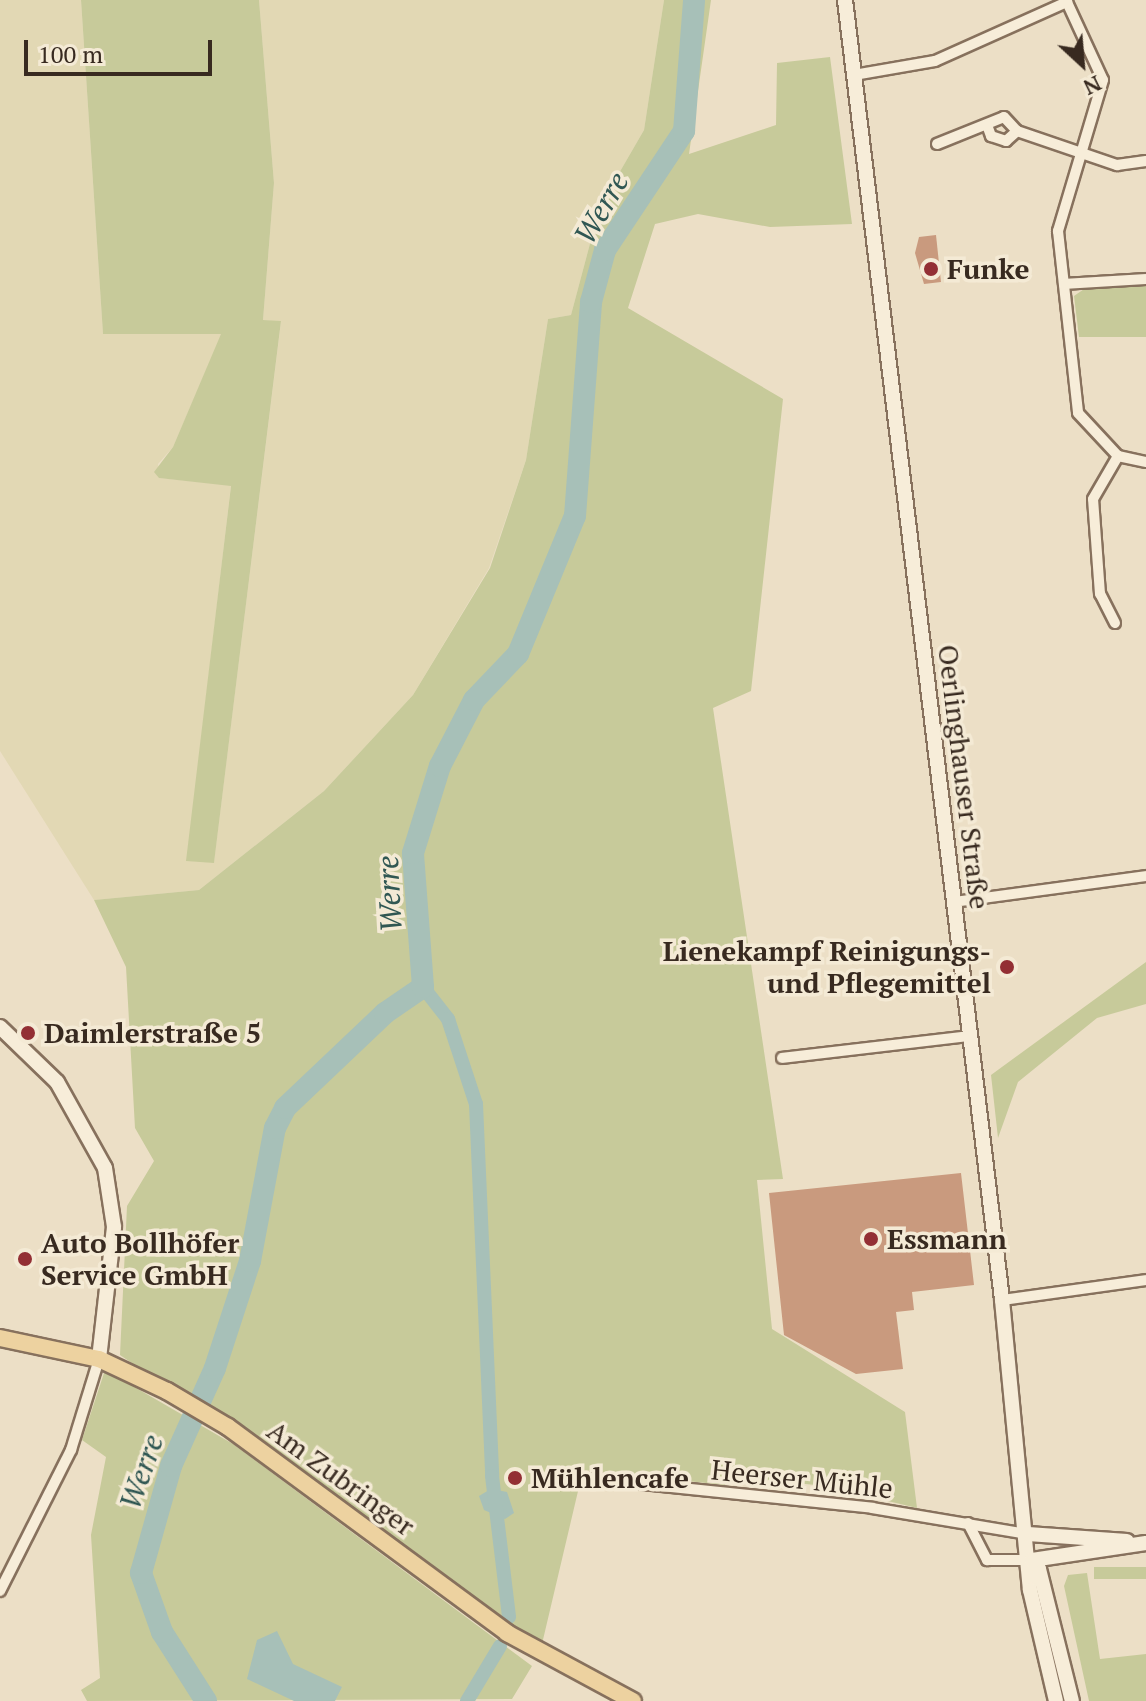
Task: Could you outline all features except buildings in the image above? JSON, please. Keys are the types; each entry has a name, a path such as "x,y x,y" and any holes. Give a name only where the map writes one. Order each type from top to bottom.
{"main road":[{"name":"Oerlinghauser Straße","path":"845,0 1002,1300 1032,1560 1030,1590 1056,1701"},
{"path":"0,1027 57,1082 105,1168 114,1227 99,1359"},
{"name":"Am Zubringer","path":"0,1338 99,1359 167,1391 228,1427 507,1633 633,1701"},
{"path":"1028,1534 1144,1543"},
{"path":"1032,1560 1144,1543"},
{"name":"Oerlinghauser Straße","path":"1032,1560 1039,1569 1072,1701"}],"street":[{"path":"854,75 935,61 1066,1 1103,80 1058,231 1078,413 1118,456 1146,462"},
{"path":"937,144 1004,117 1017,131 1117,165 1146,161"},
{"path":"987,125 991,136 1006,141 1017,131"},
{"path":"1064,284 1146,279"},
{"path":"1115,623 1100,594 1093,499 1118,456"},
{"path":"954,902 1146,876"},
{"path":"782,1058 970,1036"},
{"path":"1002,1300 1146,1280"},
{"path":"0,1591 71,1450 99,1359"},
{"name":"Heerser Mühle","path":"584,1478 968,1523 1028,1534"},
{"path":"968,1523 987,1560 1032,1560"}],"shaded area":[{"path":"0,0 81,0 103,334 222,334 173,447 158,464 159,478 231,485 187,860 214,862 281,322 263,320 274,183 259,0 664,0 644,130 600,206 571,315 548,319 526,460 489,568 413,695 324,791 199,890 94,900 0,751"}],"green space":[{"path":"81,0 259,0 274,183 263,320 281,321 214,863 186,861 231,486 159,478 154,472 173,447 221,334 103,334"},
{"path":"664,0 711,0 689,154 776,125 777,63 830,57 852,224 770,227 698,214 655,224 628,308 783,399 751,691 713,708 783,1179 757,1180 772,1329 905,1412 917,1508 825,1486 728,1476 725,1485 583,1470 542,1644 120,1355 127,1206 154,1161 135,1128 126,967 94,900 199,890 324,791 413,695 490,568 526,460 548,319 571,315 600,206 644,130"},
{"path":"1146,283 1146,337 1079,337 1074,296 1087,287"},
{"path":"1146,962 1146,1004 1097,1018 1018,1082 998,1138 991,1075"},
{"path":"105,1370 233,1444 532,1666 512,1699 87,1701 81,1690 100,1678 91,1535 106,1457 82,1440"},
{"path":"1094,1567 1146,1567 1146,1579 1094,1579"},
{"path":"1087,1573 1100,1659 1146,1654 1146,1701 1089,1701 1064,1586 1068,1575"}],"water":[{"path":"487,1471 495,1471 497,1490 507,1492 514,1513 505,1519 484,1510 479,1496 489,1490"},
{"path":"277,1631 293,1664 342,1687 335,1701 294,1701 247,1679 257,1640"}],"waterway":[{"name":"Werre","path":"206,1701 162,1632 141,1573 171,1466 215,1368 250,1261 275,1128 285,1108 385,1013 423,987 413,853 440,766 474,700 518,654 575,516 591,302 605,250 684,131 694,0"},
{"path":"423,987 448,1019 476,1104 492,1476 509,1617"},
{"path":"467,1701 500,1646"}],"place":[{"name":"Funke","path":"931,269"},
{"name":"Lienekampf Reinigungs- und Pflegemittel","path":"1007,967"},
{"name":"Daimlerstraße 5","path":"28,1033"},
{"name":"Essmann","path":"871,1239"},
{"name":"Auto Bollhöfer Service GmbH","path":"25,1259"},
{"name":"Mühlencafe","path":"515,1478"}]}
